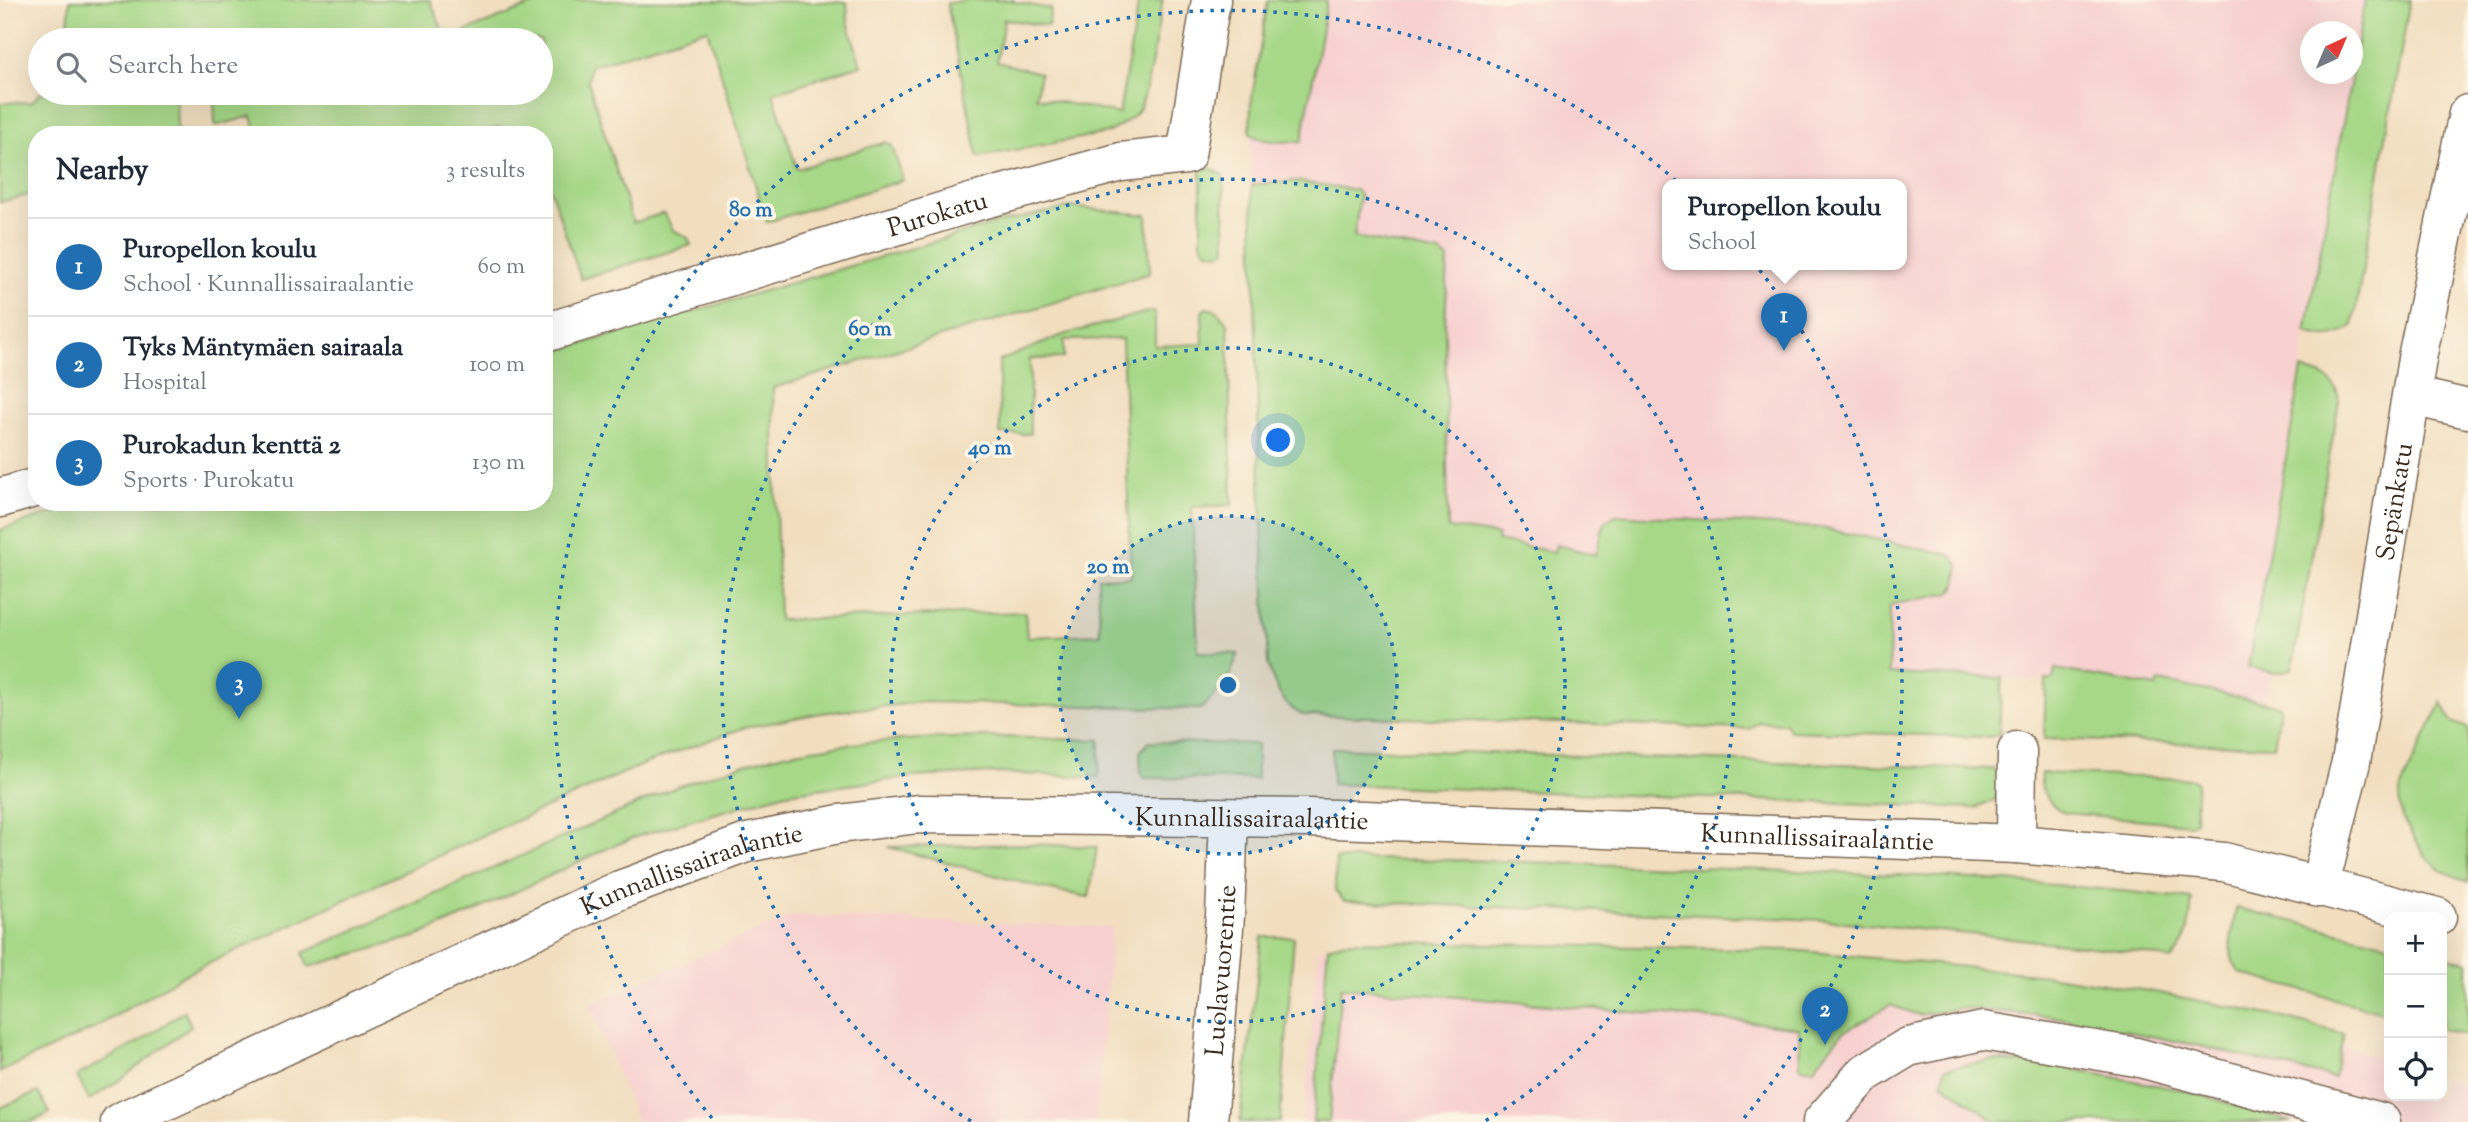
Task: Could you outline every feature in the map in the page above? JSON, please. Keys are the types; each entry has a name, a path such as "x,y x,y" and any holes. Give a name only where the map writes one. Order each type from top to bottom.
{"street":[{"name":"Purokatu","path":"553,330 974,202 1121,162 1186,155 1211,0"},
{"name":"Sepänkatu","path":"2319,888 2351,762 2418,353 2468,114"},
{"path":"2412,396 2468,409"},
{"path":"0,498 28,490"},
{"path":"2016,844 2017,751"},
{"name":"Kunnallissairaalantie","path":"120,1122 620,890 747,843 839,824 919,814 1308,818 2016,844 2224,862 2417,912"},
{"name":"Luolavuorentie","path":"1208,1122 1225,916 1229,819"},
{"path":"2447,920 2468,926"},
{"path":"1822,1122 1865,1073 1908,1047 1983,1031 2136,1057 2381,1122"}],"shaded area":[{"path":"1268,0 2365,0 2361,21 2300,21 2300,84 2350,84 2248,667 2275,673 2262,700 2158,687 2053,680 1287,654 1252,185 1251,104"},
{"path":"793,916 1112,927 1096,1122 637,1122 590,1004"},
{"path":"1318,948 2292,1029 2384,1059 2384,1101 2447,1101 2447,1080 2468,1087 2468,1122 1304,1122"}],"green space":[{"path":"70,0 430,0 441,28 68,28"},
{"path":"545,0 847,2 848,22 861,65 773,93 797,169 886,142 892,146 903,180 767,222 707,29 590,66 588,81 633,223 664,213 673,230 688,238 691,245 581,279 553,197 553,126 255,126 252,116 215,126 214,105 553,105 553,28 474,28"},
{"path":"1014,0 1051,9 1048,26 1004,19 997,62 1040,73 1036,97 1119,114 1139,0 1163,0 1149,76 1138,111 1128,121 1107,133 978,157 947,3"},
{"path":"1268,0 1327,0 1302,141 1268,141 1250,133 1251,104"},
{"path":"2365,0 2410,0 2353,325 2336,335 2319,335 2306,332 2350,84 2363,84 2361,21"},
{"path":"0,103 176,105 177,126 28,126 28,195 0,202"},
{"path":"1211,168 1223,175 1226,250 1220,253 1207,251 1201,243 1201,169"},
{"path":"1295,181 1356,190 1360,195 1354,237 1440,253 1448,259 1445,326 1448,528 1498,535 1497,541 1554,552 1556,545 1596,555 1605,522 1616,515 1821,528 1951,555 1959,566 1956,586 1950,593 1890,605 1889,674 2002,678 1999,734 1989,737 1790,731 1785,723 1758,722 1749,729 1304,715 1290,707 1276,687 1268,664 1252,185"},
{"path":"1070,207 1147,215 1150,273 773,388 779,620 1025,612 1027,637 1100,634 1098,578 1131,577 1122,339 1064,340 1064,358 1030,359 1030,434 1000,434 999,361 1063,335 1151,311 1155,313 1155,346 1203,344 1202,312 1206,308 1216,310 1228,324 1232,505 1192,507 1198,652 1238,654 1224,684 1200,709 924,702 821,713 743,728 644,764 457,847 182,976 93,1029 0,1072 0,530 60,511 553,511 553,352 998,223"},
{"path":"2302,369 2332,382 2339,402 2292,669 2275,673 2248,667"},
{"path":"2055,669 2157,687 2159,681 2277,705 2280,708 2274,746 2044,739 2046,680 2053,680"},
{"path":"2442,702 2452,722 2468,728 2468,882 2441,870 2426,857 2403,819 2400,805 2401,787"},
{"path":"997,737 1100,740 1099,777 993,773 911,777 786,793 641,835 418,936 308,967 303,953 676,787 732,768 789,753 841,745"},
{"path":"1149,742 1257,744 1257,779 1145,778 1141,773 1140,752"},
{"path":"1332,748 1992,769 2001,774 1996,797 1975,808 1332,784"},
{"path":"2041,773 2193,779 2197,783 2195,821 2190,824 2065,813 2054,806 2043,792"},
{"path":"1029,844 1097,847 1089,897 1050,890 888,847"},
{"path":"1336,859 1427,859 1885,874 2070,886 2192,899 2185,939 2171,960 2144,953 1824,920 1344,901 1335,891"},
{"path":"2236,908 2384,943 2384,1013 2240,973 2232,958"},
{"path":"1262,937 1294,937 1280,1122 1240,1122"},
{"path":"1345,941 1792,950 2046,975 2149,991 2276,1016 2344,1034 2334,1078 2195,1045 2050,1016 1962,1008 1919,1015 1890,1005 1842,1033 1814,1068 1800,1068 1799,1028 1341,987 1329,1122 1313,1122 1328,947"},
{"path":"2447,957 2468,962 2468,1036 2447,1030"},
{"path":"184,1011 191,1026 123,1078 89,1100 77,1076 142,1040"},
{"path":"1992,1060 2056,1066 2187,1091 2291,1122 1997,1122 1942,1083 1945,1069"},
{"path":"38,1092 50,1113 31,1122 0,1122 0,1108"}],"place":[{"name":"Puropellon koulu","path":"1784,351"},
{"name":"Purokadun kenttä 2","path":"239,719"},
{"name":"Tyks Mäntymäen sairaala","path":"1825,1045"}]}
